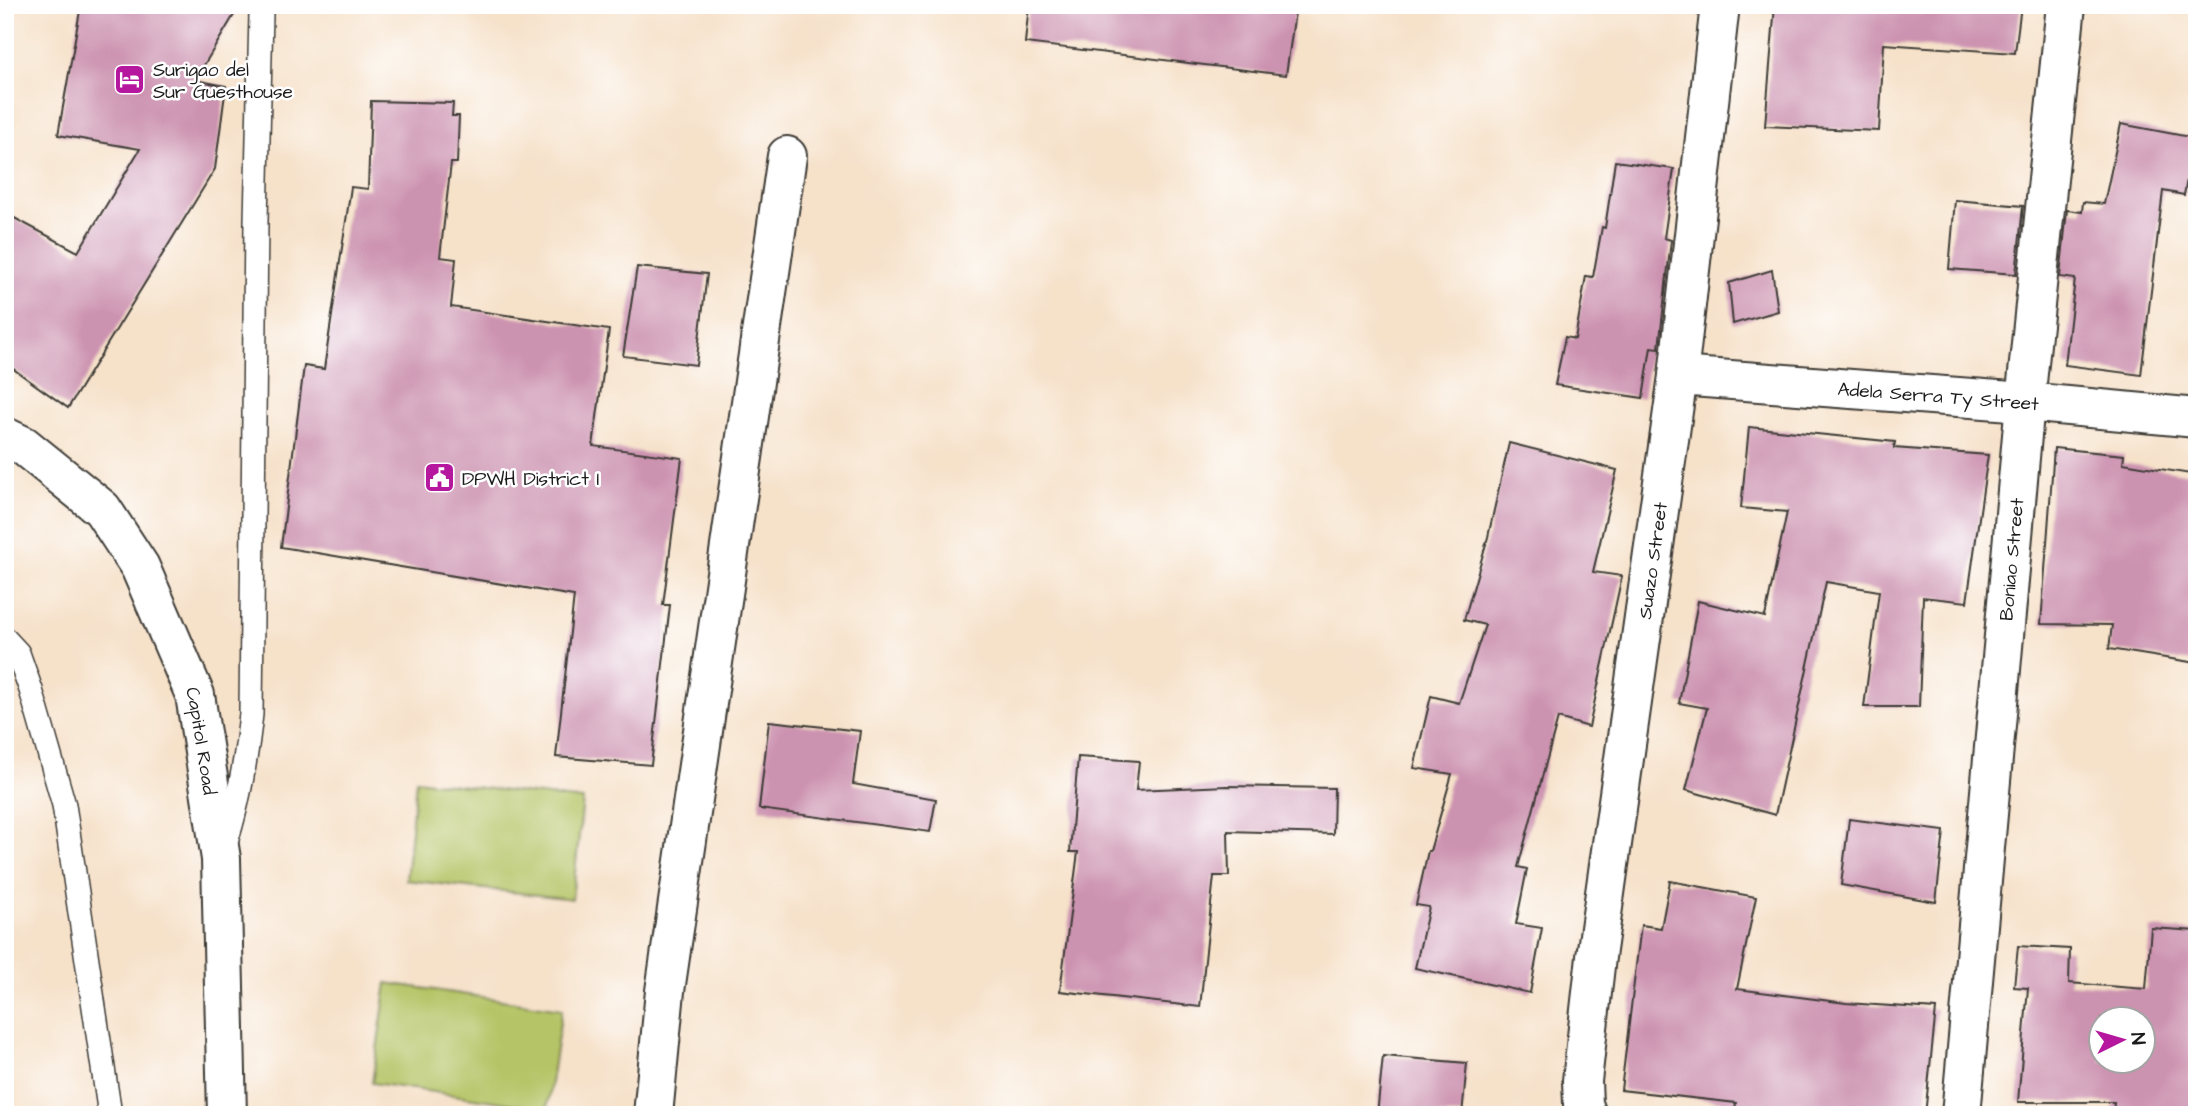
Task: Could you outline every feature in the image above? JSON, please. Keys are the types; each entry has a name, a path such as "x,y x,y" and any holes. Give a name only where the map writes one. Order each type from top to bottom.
{"street":[{"name":"Suazo Street","path":"1587,1115 1583,1104 1582,1081 1596,957 1678,376 1720,5"},
{"name":"Boniao Street","path":"1961,1115 2025,402 2066,5"},
{"path":"653,1115 666,991 787,156"},
{"name":"Adela Serra Ty Street","path":"1678,376 2197,418"},
{"name":"Capitol Road","path":"5,437 23,446 102,509 140,566 195,695 221,859 227,1115"}],"lane":[{"path":"221,859 235,817 245,773 251,714 261,14"},
{"path":"5,639 18,653 64,805 110,1115"}],"green space":[{"path":"416,780 583,800 572,899 406,880"},
{"path":"387,983 562,1009 547,1109 372,1083"}],"building":[{"path":"81,5 240,5 195,80 226,86 215,169 68,408 5,363 5,213 78,252 140,149 58,135"},
{"path":"1029,5 1296,5 1286,75 1025,43"},
{"path":"1775,5 2021,5 2015,53 1884,44 1879,131 1765,126"},
{"path":"371,101 453,103 452,116 459,116 457,163 451,163 440,257 456,259 451,307 609,330 593,446 682,458 663,605 670,605 651,765 556,757 574,596 281,547 304,366 324,369 351,187 368,189"},
{"path":"2121,124 2195,138 2184,195 2163,191 2141,375 2065,365 2075,279 2060,277 2067,210 2082,212 2083,202 2104,204"},
{"path":"1615,161 1674,169 1664,238 1671,240 1659,348 1651,347 1643,398 1555,385 1565,337 1575,339 1586,276 1593,277 1602,227 1605,228"},
{"path":"1955,200 2023,206 2016,274 1949,269"},
{"path":"637,267 707,274 696,365 623,356"},
{"path":"1772,270 1778,311 1733,324 1729,283"},
{"path":"1749,427 1895,442 1894,448 1988,455 1967,602 1923,597 1919,707 1864,707 1879,591 1826,582 1775,815 1686,790 1707,708 1679,703 1698,601 1765,617 1787,512 1741,508"},
{"path":"1509,443 1617,470 1593,572 1622,576 1589,727 1558,718 1518,867 1527,869 1516,924 1542,928 1530,993 1415,968 1429,907 1416,905 1428,851 1452,774 1414,768 1431,696 1459,703 1485,625 1464,620 1488,537"},
{"path":"2054,448 2124,455 2123,463 2197,475 2197,663 2109,649 2112,625 2041,624"},
{"path":"769,721 860,731 853,784 936,799 930,832 759,809"},
{"path":"1078,757 1139,761 1136,790 1227,786 1334,788 1333,834 1228,831 1229,876 1214,876 1200,1007 1060,991 1078,852 1070,852"},
{"path":"1849,819 1944,831 1936,902 1841,885"},
{"path":"1670,881 1756,897 1737,989 1846,1003 1936,1009 1925,1115 1735,1109 1736,1103 1621,1090 1641,925 1661,928"},
{"path":"2151,928 2197,931 2197,1115 2113,1115 2114,1102 2018,1102 2028,988 2014,987 2018,946 2070,949 2069,983 2146,989"},
{"path":"1383,1056 1467,1063 1462,1115 1377,1115"}],"place":[{"name":"Surigao del Sur Guesthouse","path":"130,80"},
{"name":"DPWH District I","path":"439,478"}]}
